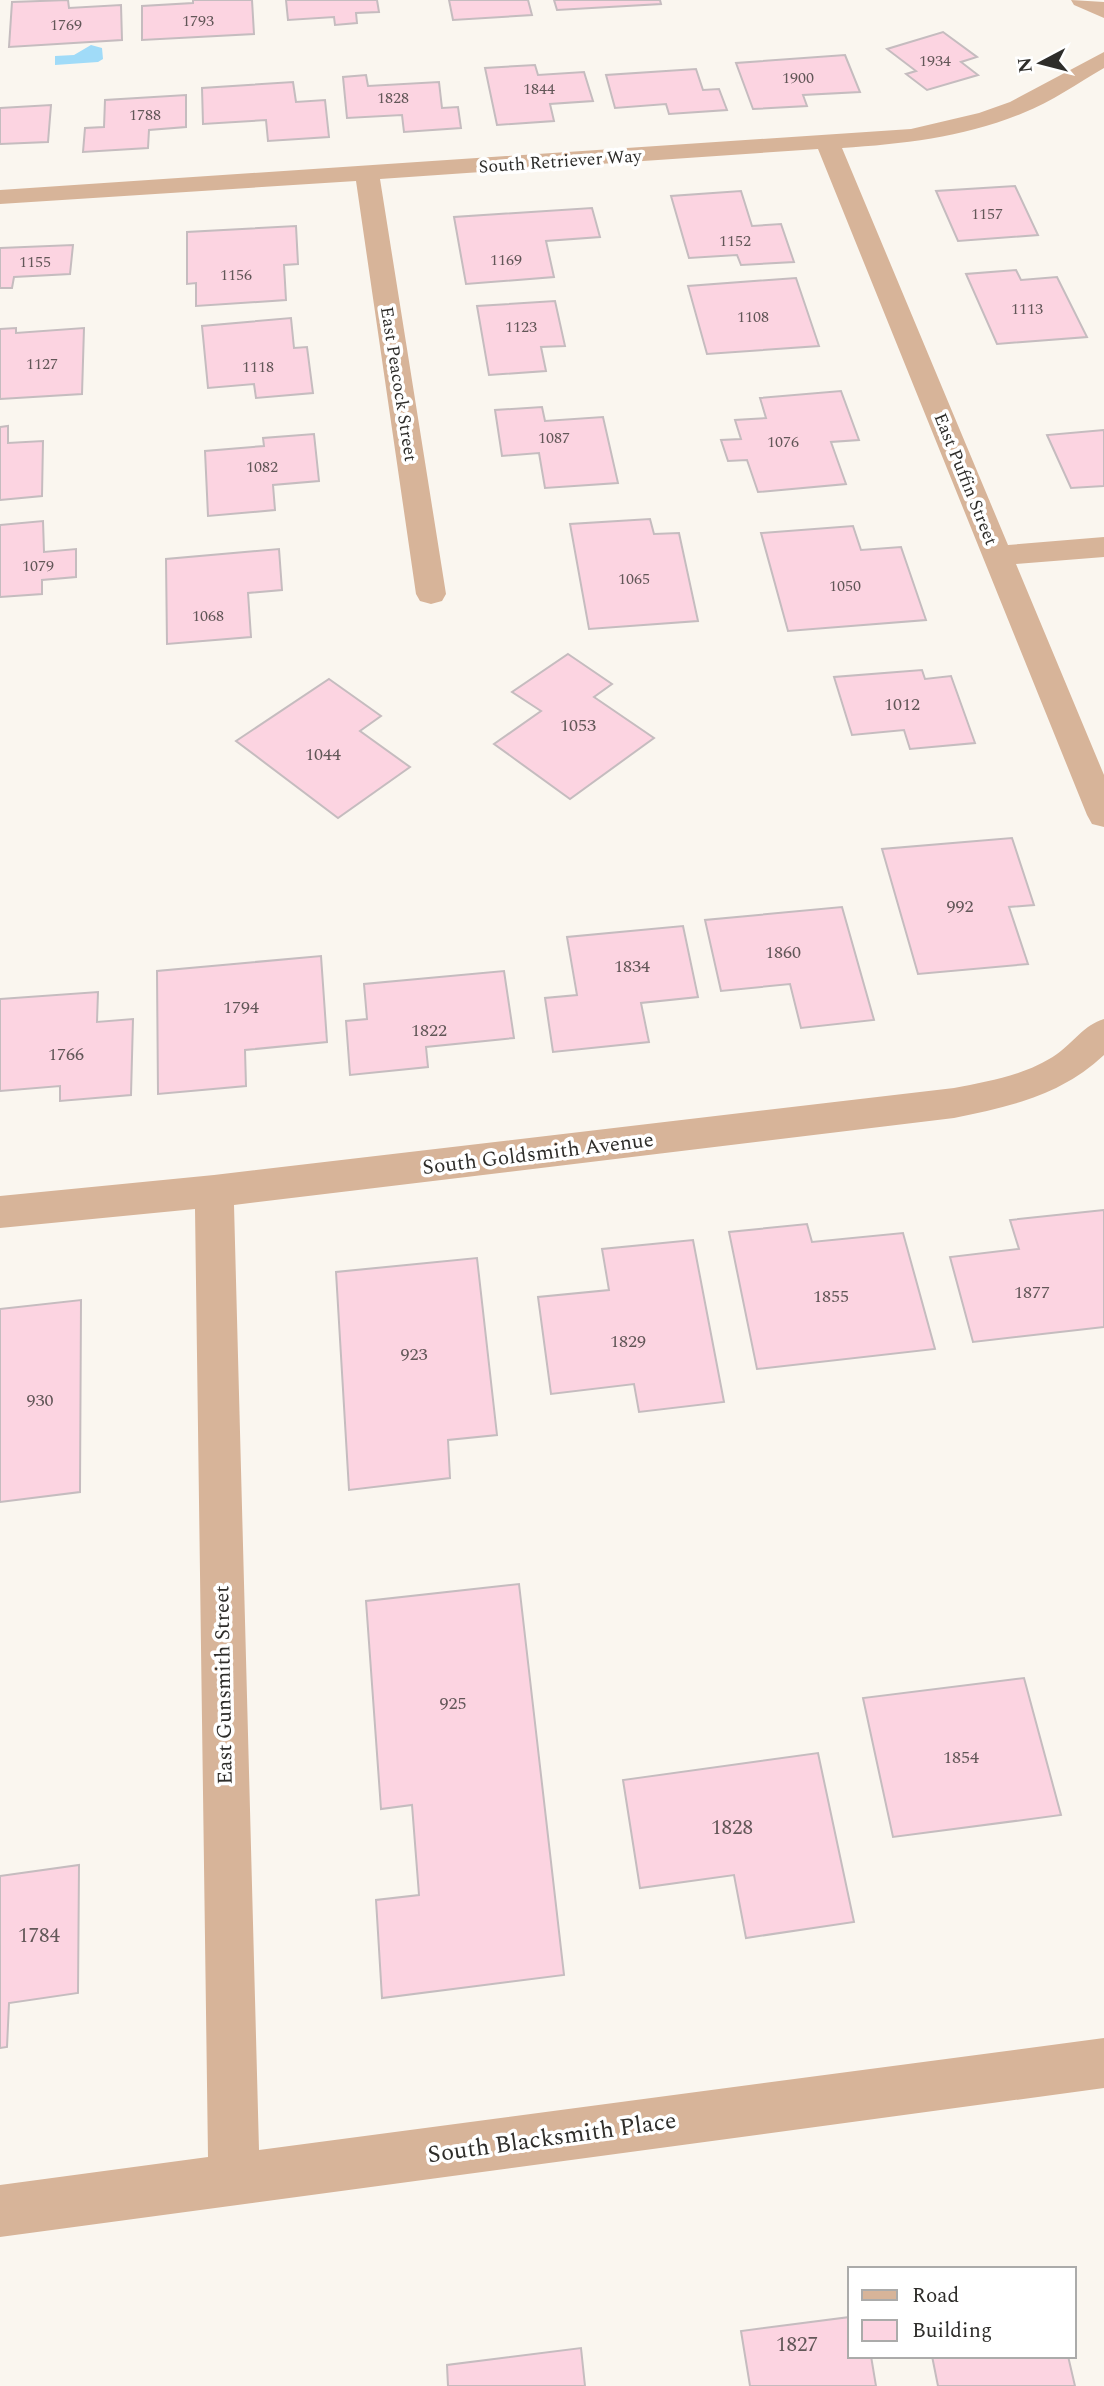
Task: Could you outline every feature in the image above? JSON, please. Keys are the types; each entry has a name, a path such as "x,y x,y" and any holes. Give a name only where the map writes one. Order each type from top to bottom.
{"street":[{"path":"1082,0 1104,11"},
{"name":"South Retriever Way","path":"0,197 828,144 911,136 986,119 1018,107 1104,59"},
{"name":"East Puffin Street","path":"828,144 1104,814"},
{"name":"East Peacock Street","path":"367,173 431,594"},
{"path":"998,556 1104,547"},
{"name":"South Goldsmith Avenue","path":"0,1212 214,1191 954,1103 1016,1090 1069,1065 1104,1033"},
{"name":"East Gunsmith Street","path":"214,1191 233,2180"},
{"name":"South Blacksmith Place","path":"0,2211 1104,2063"}],"water":[{"path":"91,45 102,48 103,59 98,62 55,65 55,56 74,55"}],"building":[{"path":"68,0 69,8 121,5 122,40 9,47 12,2"},
{"path":"193,0 252,0 254,34 142,40 142,6 193,3"},
{"path":"286,0 377,0 379,12 356,13 357,23 335,25 334,17 288,20"},
{"path":"449,0 528,0 532,15 453,20"},
{"path":"554,0 660,0 661,4 557,10"},
{"path":"943,32 977,57 961,62 978,75 927,90 906,74 916,71 887,49"},
{"path":"845,55 860,92 803,95 807,106 753,109 736,63"},
{"path":"535,65 538,75 584,72 593,101 550,104 554,121 497,125 485,68"},
{"path":"696,69 703,90 719,89 727,110 669,114 666,104 615,108 606,75"},
{"path":"366,75 368,86 439,82 442,108 458,107 461,128 404,132 402,115 347,118 343,77"},
{"path":"293,82 296,102 325,100 329,137 268,141 266,120 203,124 202,88"},
{"path":"186,95 186,127 149,130 148,148 83,152 85,128 104,127 105,100"},
{"path":"51,105 48,142 0,144 0,108"},
{"path":"1015,186 1038,235 958,241 936,191"},
{"path":"741,191 752,226 781,224 794,262 741,265 737,255 689,258 671,196"},
{"path":"592,208 600,237 546,241 554,277 466,284 454,217"},
{"path":"296,226 298,264 284,265 286,300 196,306 196,283 187,284 187,232"},
{"path":"73,245 70,274 14,277 12,288 0,288 0,248"},
{"path":"1016,270 1021,280 1057,277 1087,337 997,344 966,274"},
{"path":"796,278 819,346 707,354 688,286"},
{"path":"555,301 565,346 541,347 546,371 489,375 477,306"},
{"path":"291,318 294,348 307,347 313,393 256,398 254,384 208,388 202,326"},
{"path":"16,328 16,333 84,328 82,394 0,399 0,329"},
{"path":"841,391 859,440 831,442 846,484 758,492 747,460 728,461 721,440 741,439 735,420 766,418 760,398"},
{"path":"542,407 545,421 603,417 618,483 545,488 539,453 502,456 495,410"},
{"path":"8,426 8,443 43,441 42,496 0,500 0,427"},
{"path":"1104,430 1104,486 1071,488 1047,435"},
{"path":"314,434 319,481 273,485 275,510 208,516 205,451 264,446 263,438"},
{"path":"650,519 654,534 679,533 698,621 589,629 570,524"},
{"path":"43,521 44,552 76,549 76,577 42,580 42,594 0,597 0,525"},
{"path":"853,526 861,550 901,547 926,620 788,631 761,533"},
{"path":"279,549 282,590 248,593 251,637 167,644 166,559"},
{"path":"568,654 612,684 594,697 654,738 570,799 494,744 541,711 512,692"},
{"path":"922,670 925,679 951,676 975,743 910,749 904,730 852,735 834,677"},
{"path":"329,679 381,716 360,731 410,767 338,818 236,741"},
{"path":"1012,838 1034,905 1009,907 1028,964 918,974 882,849"},
{"path":"842,907 874,1020 801,1028 790,984 721,991 705,920"},
{"path":"683,926 698,997 641,1003 649,1042 553,1052 545,998 577,995 567,937"},
{"path":"321,956 327,1042 245,1050 246,1086 158,1094 157,971"},
{"path":"504,971 514,1038 426,1047 428,1067 350,1075 346,1021 367,1019 364,984"},
{"path":"98,992 97,1022 133,1019 131,1095 60,1101 60,1086 0,1091 0,999"},
{"path":"1104,1210 1104,1327 973,1342 950,1257 1019,1249 1010,1220"},
{"path":"807,1224 812,1242 903,1233 935,1349 757,1369 729,1232"},
{"path":"693,1240 724,1402 639,1412 634,1384 551,1394 538,1297 609,1290 602,1249"},
{"path":"477,1258 497,1435 448,1440 450,1478 349,1490 336,1272"},
{"path":"81,1300 80,1492 0,1502 0,1309"},
{"path":"519,1584 564,1975 382,1998 376,1900 419,1895 412,1805 381,1809 366,1601"},
{"path":"1024,1678 1061,1815 893,1837 863,1698"},
{"path":"818,1753 854,1922 746,1938 734,1875 640,1888 623,1780"},
{"path":"79,1865 78,1993 9,2003 7,2047 0,2048 0,1876"},
{"path":"848,2317 848,2358 871,2358 876,2386 750,2386 741,2331"},
{"path":"581,2348 585,2386 448,2386 447,2365"},
{"path":"932,2358 1068,2358 1075,2386 938,2386"}]}
